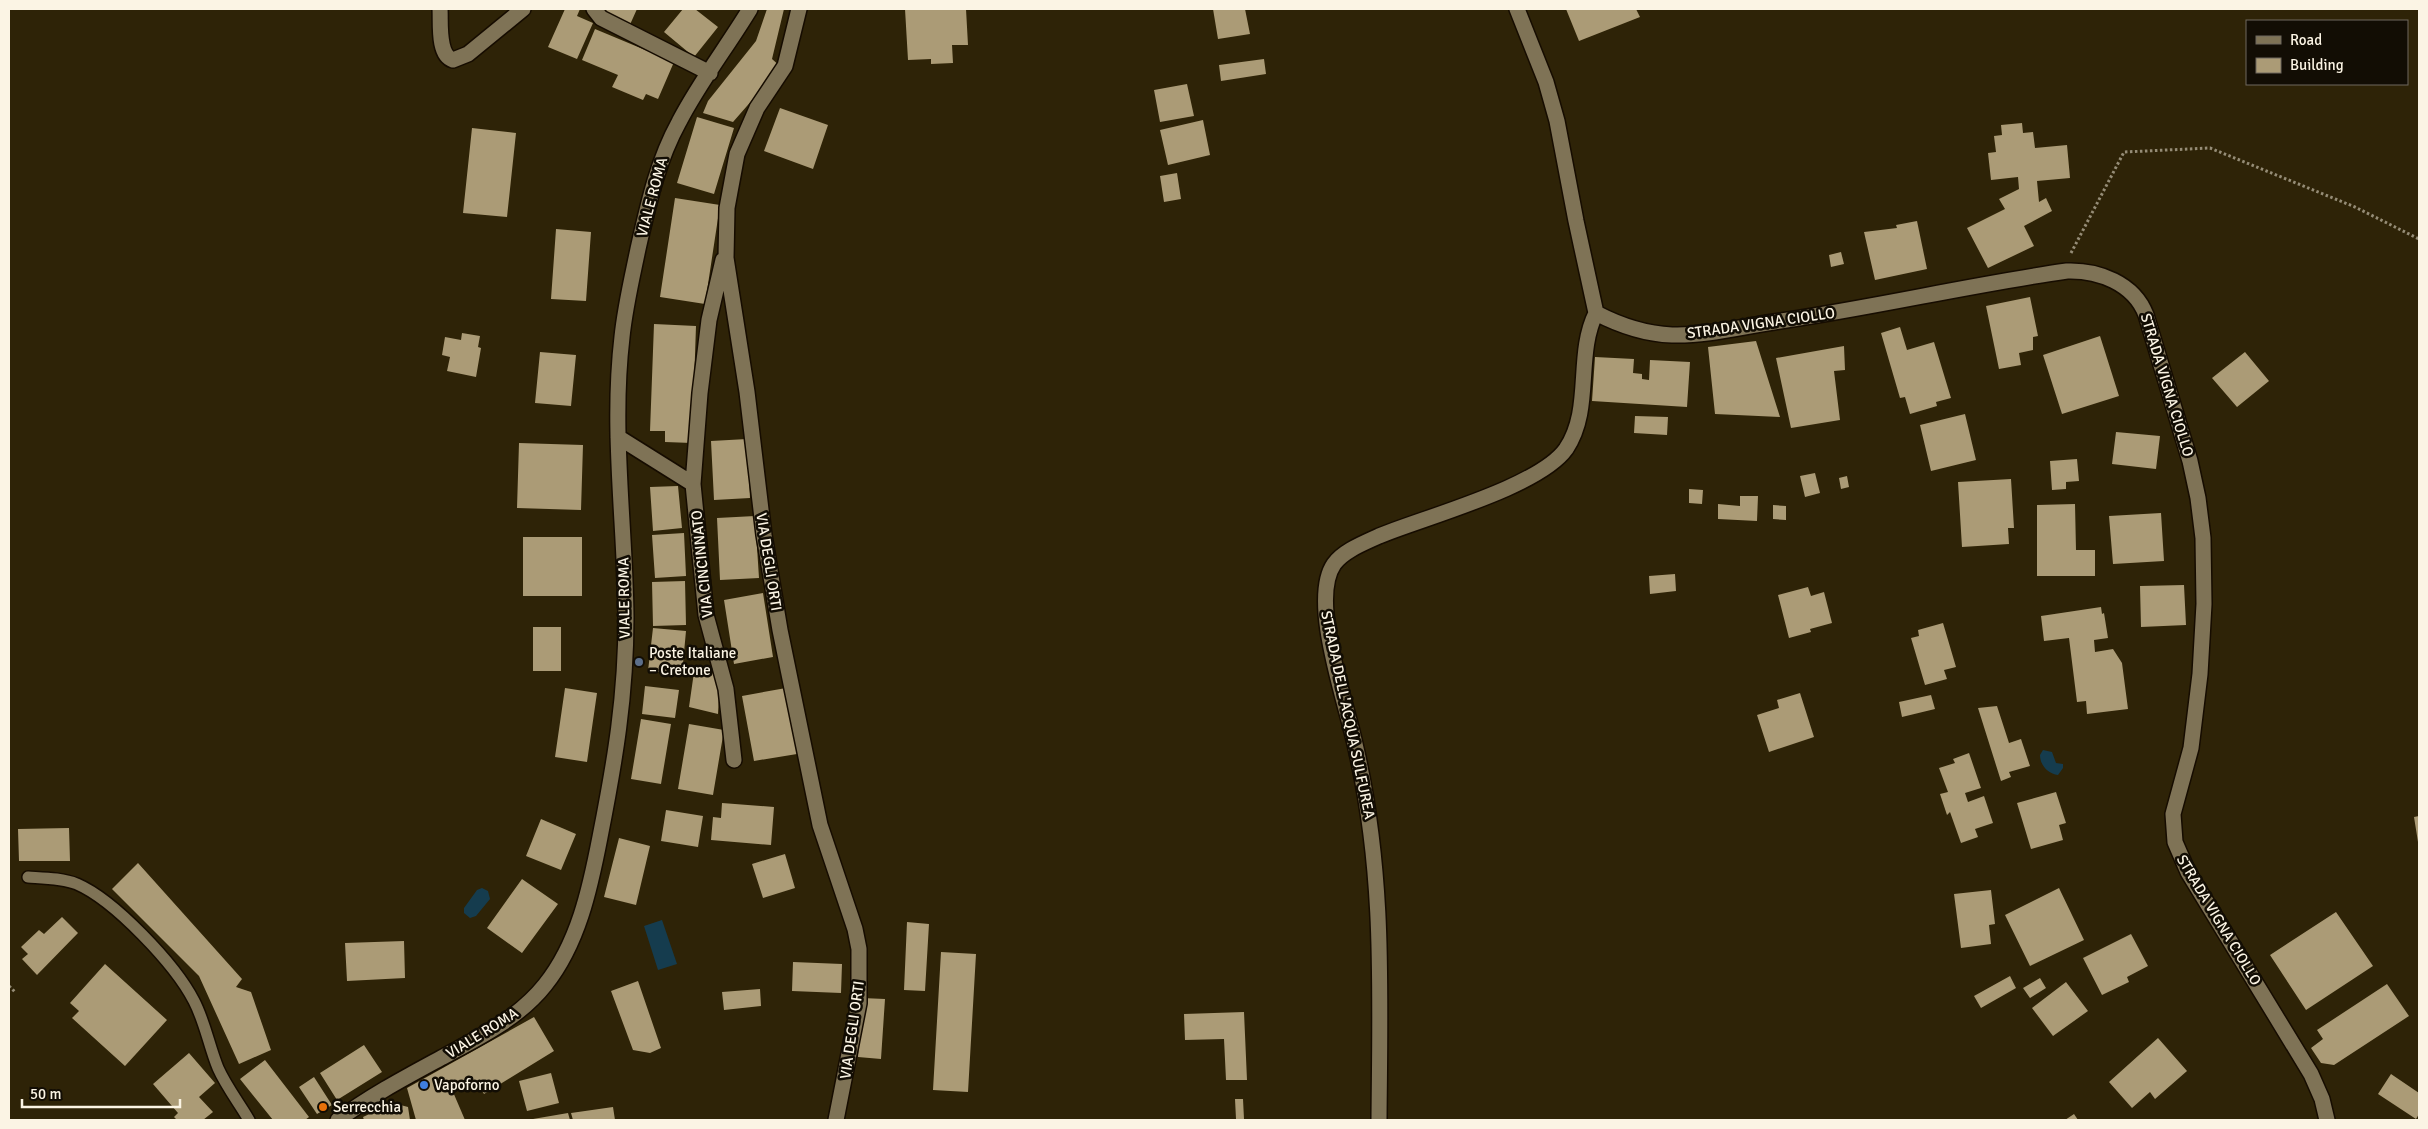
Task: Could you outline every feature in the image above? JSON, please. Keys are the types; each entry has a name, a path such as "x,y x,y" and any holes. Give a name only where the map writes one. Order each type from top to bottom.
{"street":[{"path":"440,9 442,41 445,54 453,60 468,54 523,9"},
{"path":"594,9 601,18 710,73"},
{"name":"VIALE ROMA","path":"338,1120 383,1090 508,1019 546,984 571,941 593,872 622,712 626,601 618,437 619,380 623,327 653,185 678,124 750,9"},
{"name":"VIA DEGLI ORTI","path":"799,9 785,66 757,108 738,154 727,208 726,247 728,276 747,392 764,535 780,630 816,809 827,850 855,929 859,949 859,1003 836,1120"},
{"path":"1517,9 1546,82 1558,121 1576,221 1596,313"},
{"name":"VIA CINCINNATO","path":"726,247 709,320 700,393 693,484 706,615 726,689 734,760"},
{"name":"STRADA VIGNA CIOLLO","path":"1596,313 1632,328 1659,333 1684,334 1843,312 2062,272 2083,272 2112,280 2132,293 2146,315 2192,469 2201,517 2204,558 2200,674 2190,748 2173,814 2174,842 2188,872 2311,1074 2322,1099 2327,1120"},
{"name":"STRADA DELL'ACQUA SULFUREA","path":"1379,1120 1381,961 1378,891 1370,820 1361,769 1328,633 1325,597 1327,581 1336,562 1367,541 1522,482 1557,458 1569,444 1578,421 1586,347 1596,313"},
{"path":"618,437 693,484"}],"lane":[{"path":"28,877 72,882 85,888 105,902 158,951 179,976 194,1002 206,1027 220,1072 249,1120"}],"path":[{"path":"2062,272 2124,152 2210,148 2356,206 2419,239"},
{"path":"9,986 15,992"}],"water":[{"path":"2043,750 2052,752 2056,763 2063,764 2063,768 2058,775 2048,771 2043,765 2040,755"},
{"path":"482,888 488,891 490,899 476,916 470,918 464,913 464,908 477,890"},
{"path":"662,920 677,964 658,970 644,926"}],"building":[{"path":"565,9 580,9 577,16 593,23 577,59 548,47"},
{"path":"605,9 637,9 628,29 601,17"},
{"path":"683,9 695,9 718,27 694,57 664,32"},
{"path":"767,9 784,9 772,59 781,67 733,122 703,113 708,101 756,41"},
{"path":"905,9 966,9 968,45 952,45 953,63 931,64 931,59 908,60"},
{"path":"1213,9 1245,9 1250,34 1218,39"},
{"path":"1566,9 1636,9 1640,17 1579,41"},
{"path":"595,29 674,62 658,99 646,94 643,100 612,87 618,75 582,60"},
{"path":"1264,59 1266,74 1221,81 1219,65"},
{"path":"1187,84 1194,116 1160,122 1154,90"},
{"path":"780,108 828,125 813,169 764,151"},
{"path":"697,117 734,128 714,194 677,183"},
{"path":"1203,120 1210,155 1168,165 1160,130"},
{"path":"2022,123 2023,133 2033,132 2035,148 2067,145 2070,178 2037,181 2039,202 2046,198 2052,211 2024,226 2034,246 1988,268 1967,228 2005,209 1999,199 2019,189 2018,177 1991,180 1988,153 1996,152 1994,136 2002,135 2001,125"},
{"path":"472,128 516,133 507,217 463,213"},
{"path":"1177,173 1181,199 1164,202 1160,176"},
{"path":"675,198 720,205 705,304 660,297"},
{"path":"1917,221 1927,269 1875,280 1864,232 1897,228 1896,225"},
{"path":"556,229 591,232 586,301 551,299"},
{"path":"1841,252 1844,264 1831,267 1829,255"},
{"path":"2030,297 2038,336 2033,337 2033,350 2019,353 2021,365 1999,369 1986,306"},
{"path":"654,324 696,326 692,443 665,442 665,431 650,431"},
{"path":"1900,327 1907,350 1934,342 1951,398 1936,402 1937,406 1910,414 1905,397 1900,398 1881,333"},
{"path":"462,333 480,336 478,347 481,348 476,377 447,371 450,357 442,355 445,337 461,340"},
{"path":"2100,336 2119,396 2062,414 2043,355"},
{"path":"1756,341 1780,417 1715,414 1708,347"},
{"path":"1844,346 1845,370 1834,371 1840,420 1791,428 1776,358"},
{"path":"540,352 576,355 571,406 535,403"},
{"path":"2245,352 2269,381 2237,407 2212,378"},
{"path":"1595,357 1634,359 1633,373 1642,374 1642,379 1649,380 1650,360 1690,362 1687,407 1592,401"},
{"path":"1965,414 1976,460 1931,471 1920,425"},
{"path":"1635,416 1668,417 1667,435 1634,433"},
{"path":"2116,432 2160,436 2156,469 2112,464"},
{"path":"747,439 750,498 714,500 711,441"},
{"path":"519,443 583,445 581,510 517,508"},
{"path":"2077,459 2079,481 2066,482 2066,489 2052,490 2050,461"},
{"path":"1815,473 1820,493 1805,497 1800,476"},
{"path":"1847,476 1849,487 1841,489 1839,478"},
{"path":"2011,479 2014,528 2008,528 2009,544 1962,547 1958,482"},
{"path":"678,486 682,528 653,531 650,487"},
{"path":"1689,489 1703,490 1702,504 1689,503"},
{"path":"1740,496 1758,496 1757,521 1718,519 1718,504 1740,506"},
{"path":"2075,504 2076,550 2095,550 2095,576 2037,576 2037,505"},
{"path":"1773,505 1786,506 1786,520 1773,519"},
{"path":"2161,513 2164,561 2113,564 2109,516"},
{"path":"755,516 759,578 720,580 717,518"},
{"path":"684,533 686,576 655,578 652,535"},
{"path":"523,537 582,537 582,596 523,596"},
{"path":"1675,574 1676,591 1650,594 1649,576"},
{"path":"685,581 686,625 653,626 652,582"},
{"path":"2184,585 2186,625 2141,627 2140,586"},
{"path":"1808,587 1811,596 1824,592 1832,623 1810,629 1811,632 1789,638 1778,595"},
{"path":"763,593 773,657 734,664 724,600"},
{"path":"2101,607 2102,614 2104,613 2108,638 2094,640 2095,652 2113,649 2122,663 2128,709 2087,714 2086,701 2077,702 2069,638 2044,641 2041,616"},
{"path":"1943,623 1956,667 1944,670 1947,679 1925,685 1911,638 1919,636 1918,630"},
{"path":"533,627 561,627 561,671 533,671"},
{"path":"653,628 686,631 682,674 648,671"},
{"path":"694,672 720,674 718,714 689,707"},
{"path":"645,686 679,690 675,718 642,714"},
{"path":"565,688 597,693 587,762 555,757"},
{"path":"786,688 797,754 754,761 742,696"},
{"path":"1800,693 1814,737 1769,752 1757,715 1779,708 1777,700"},
{"path":"1931,695 1935,709 1902,717 1899,702"},
{"path":"1997,706 2009,743 2021,739 2030,766 2009,772 2011,777 2001,781 1978,708"},
{"path":"641,719 671,724 661,784 631,779"},
{"path":"689,724 724,730 713,795 678,789"},
{"path":"1969,753 1981,788 1965,793 1968,802 1984,796 1993,823 1975,829 1978,837 1961,843 1950,812 1947,815 1940,794 1948,792 1939,768 1955,763 1953,759"},
{"path":"2056,792 2066,823 2059,825 2063,840 2031,849 2017,803"},
{"path":"722,803 774,807 771,845 711,840 713,817 721,818"},
{"path":"666,810 703,816 698,847 661,841"},
{"path":"2419,816 2419,842 2418,842 2414,817"},
{"path":"541,819 576,834 561,870 526,856"},
{"path":"69,828 70,861 19,861 18,829"},
{"path":"619,838 650,846 636,905 604,897"},
{"path":"785,854 795,888 763,898 752,864"},
{"path":"138,863 242,979 236,987 251,992 271,1050 239,1064 199,976 112,889"},
{"path":"522,879 558,904 522,953 487,928"},
{"path":"2059,888 2084,940 2030,966 2005,915"},
{"path":"1991,890 1995,924 1989,925 1991,944 1961,948 1954,894"},
{"path":"2336,912 2373,966 2306,1010 2270,955"},
{"path":"62,917 78,933 37,975 22,959 28,954 21,947 39,930 44,934"},
{"path":"907,922 929,924 925,991 904,990"},
{"path":"2131,934 2148,966 2127,977 2129,982 2102,995 2083,958"},
{"path":"404,941 405,978 347,981 345,943"},
{"path":"941,952 976,954 968,1092 933,1090"},
{"path":"793,962 842,964 841,993 792,991"},
{"path":"105,964 167,1020 125,1066 72,1018 79,1011 70,1003"},
{"path":"2010,976 2016,988 1981,1008 1974,996"},
{"path":"2040,978 2046,988 2030,998 2023,988"},
{"path":"638,981 661,1048 650,1053 633,1050 611,991"},
{"path":"2066,982 2088,1011 2053,1036 2032,1008"},
{"path":"2387,984 2409,1016 2334,1065 2321,1063 2311,1048 2323,1039 2317,1030"},
{"path":"760,989 761,1006 724,1010 722,992"},
{"path":"862,998 885,999 881,1059 858,1057"},
{"path":"1244,1012 1247,1080 1226,1080 1224,1039 1185,1040 1184,1014"},
{"path":"534,1017 554,1051 484,1094 476,1081 453,1092 465,1120 416,1120 407,1088"},
{"path":"2158,1038 2187,1071 2155,1099 2150,1092 2132,1108 2109,1082"},
{"path":"364,1045 382,1072 337,1100 320,1073"},
{"path":"189,1053 215,1083 199,1097 213,1112 203,1120 177,1120 174,1117 178,1113 153,1084"},
{"path":"265,1060 309,1117 305,1120 273,1120 240,1079"},
{"path":"551,1073 559,1103 527,1111 519,1081"},
{"path":"2391,1074 2419,1093 2419,1114 2416,1119 2378,1094"},
{"path":"314,1077 332,1105 317,1114 299,1087"},
{"path":"1235,1099 1243,1099 1244,1119 1236,1119"},
{"path":"393,1103 408,1107 410,1120 364,1120 363,1117"},
{"path":"613,1107 615,1120 573,1120 571,1113"},
{"path":"568,1113 570,1120 533,1120 533,1119"},
{"path":"2074,1114 2078,1120 2065,1120"}],"place":[{"name":"Poste Italiane – Cretone","path":"639,662"},
{"name":"Vapoforno","path":"424,1085"},
{"name":"Serrecchia","path":"323,1107"}]}
